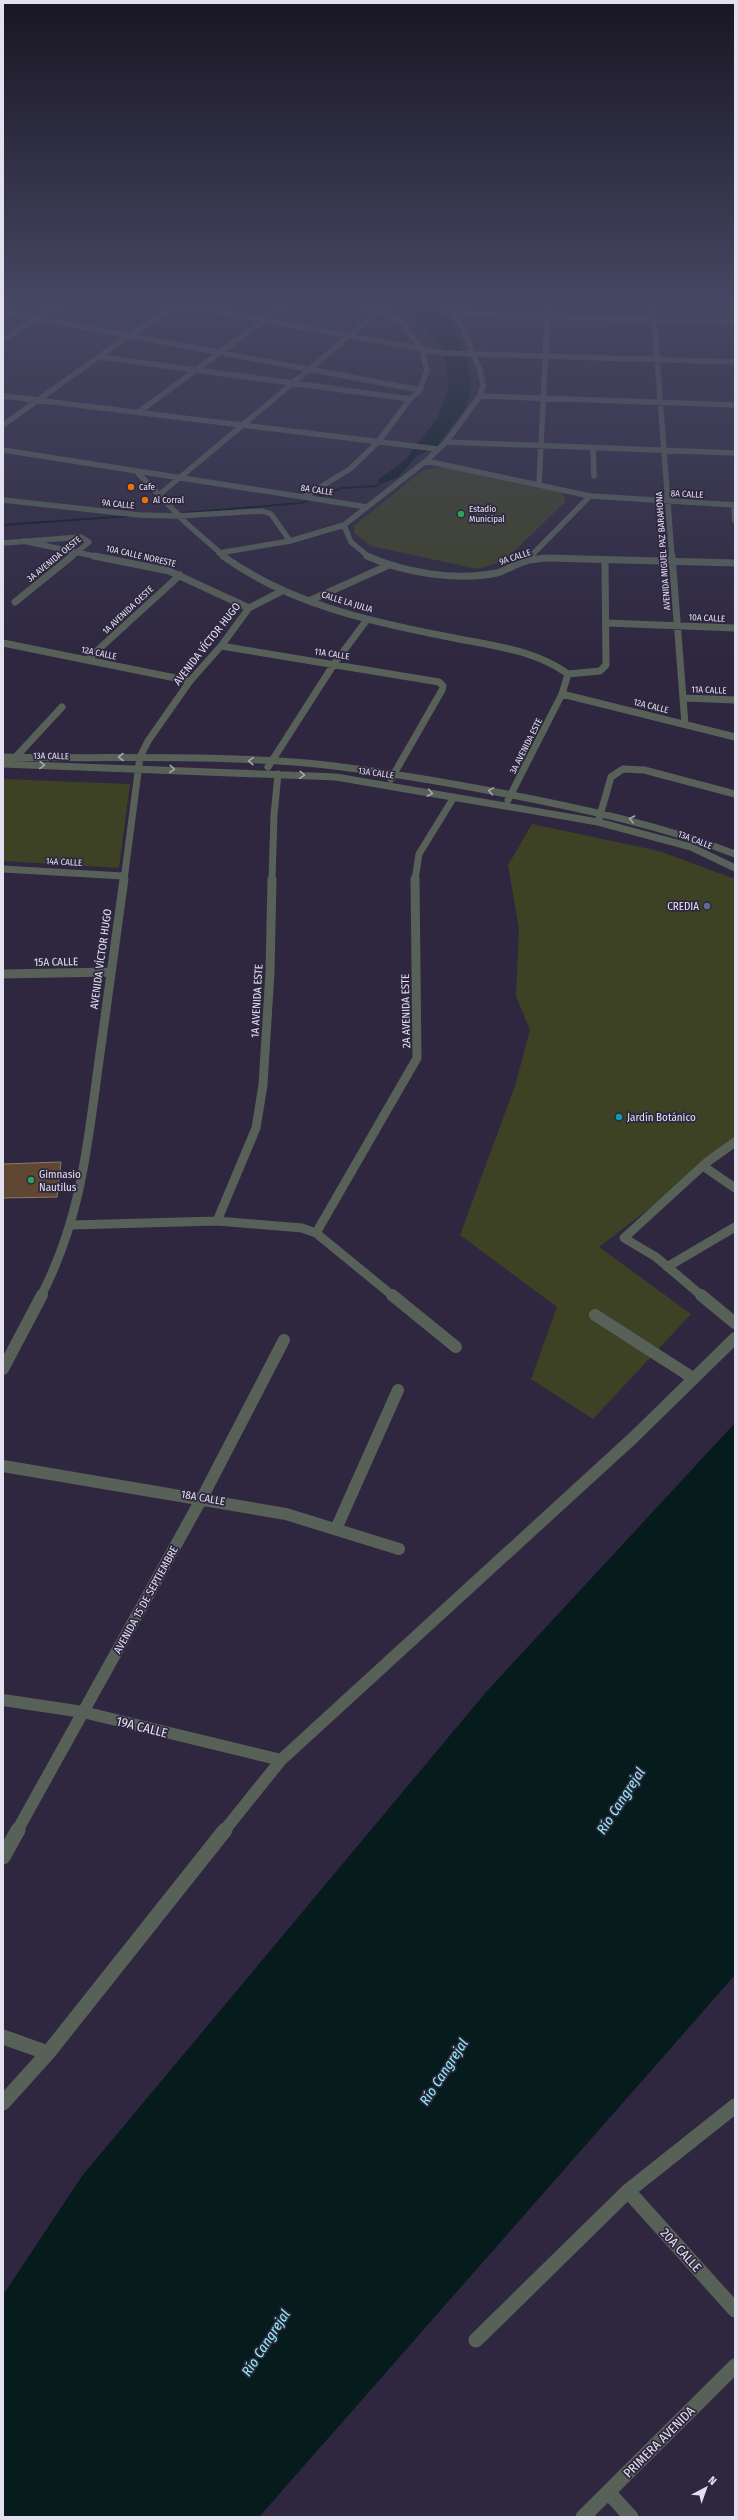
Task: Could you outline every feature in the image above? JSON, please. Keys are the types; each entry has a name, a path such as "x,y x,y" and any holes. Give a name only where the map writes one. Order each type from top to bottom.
{"street":[{"path":"233,423 438,449"},
{"path":"304,497 350,470 378,442 392,423"},
{"path":"220,553 290,540 344,525 426,461 446,442 460,423"},
{"path":"539,484 542,423"},
{"name":"AVENIDA MIGUEL PAZ BARAHONA","path":"662,423 685,724"},
{"path":"159,495 244,424"},
{"path":"446,442 735,453"},
{"path":"593,448 594,476"},
{"name":"8A CALLE","path":"3,450 367,507"},
{"name":"8A CALLE","path":"426,461 590,496 734,505"},
{"name":"CALLE LA JULIA","path":"136,471 178,516 220,553 282,591 368,618 533,656 561,668 568,674"},
{"path":"526,561 590,496"},
{"name":"9A CALLE","path":"3,500 139,515 178,516 262,511 270,514 290,540"},
{"path":"734,505 735,521"},
{"name":"9A CALLE","path":"344,525 346,536 354,545 366,554 388,565 438,575 470,575 512,568 526,561 547,558 735,563"},
{"name":"3A AVENIDA OESTE","path":"15,602 79,552 87,545 88,539 72,538 24,541"},
{"path":"3,543 24,541"},
{"name":"10A CALLE NORESTE","path":"24,541 180,575 227,600 249,608"},
{"path":"562,694 568,674 600,671 606,665 607,623 605,560"},
{"path":"311,600 388,565"},
{"name":"1A AVENIDA OESTE","path":"88,660 180,575"},
{"name":"AVENIDA VÍCTOR HUGO","path":"3,1369 54,1271 71,1225 84,1175 140,757 148,741 190,681 221,646 249,608 282,591"},
{"path":"266,773 270,762 334,664 366,621"},
{"name":"10A CALLE","path":"607,623 735,628"},
{"name":"12A CALLE","path":"3,643 190,681"},
{"name":"11A CALLE","path":"221,646 439,682 443,686 442,690 394,774"},
{"name":"12A CALLE","path":"562,694 735,737"},
{"name":"3A AVENIDA ESTE","path":"506,806 562,694"},
{"name":"11A CALLE","path":"683,698 735,700"},
{"path":"9,762 62,707"},
{"name":"13A CALLE","path":"3,757 9,762 336,777 389,785 598,822 648,834 691,848 735,868"},
{"name":"13A CALLE","path":"9,762 140,757 334,766 394,774 602,812 653,824 735,854"},
{"path":"598,822 611,777 623,770 644,770 735,794"},
{"name":"1A AVENIDA ESTE","path":"217,1221 256,1128 264,1086 270,972 274,815 278,774"},
{"path":"389,785 394,774"},
{"name":"2A AVENIDA ESTE","path":"316,1233 417,1058 414,885 419,854 454,797"},
{"name":"14A CALLE","path":"3,869 123,876"},
{"name":"15A CALLE","path":"3,974 110,972"},
{"path":"735,1142 703,1166 624,1238 667,1267 735,1323"},
{"path":"703,1166 735,1188"},
{"path":"71,1225 217,1221 302,1228 316,1233 456,1347"},
{"path":"667,1267 735,1227"},
{"path":"595,1315 694,1378"},
{"path":"3,2103 48,2053 280,1760 634,1436 735,1338"},
{"name":"AVENIDA 15 DE SEPTIEMBRE","path":"3,1857 202,1498 284,1340"},
{"path":"336,1529 398,1390"},
{"name":"18A CALLE","path":"3,1466 202,1498 286,1514 400,1548"},
{"name":"19A CALLE","path":"3,1700 84,1712 280,1760"},
{"path":"3,2037 48,2053"},
{"path":"476,2340 628,2191 735,2106"},
{"name":"20A CALLE","path":"628,2191 735,2310"},
{"name":"PRIMERA AVENIDA","path":"583,2517 609,2493 735,2366"},
{"path":"609,2493 631,2517"}],"green space":[{"name":"Estadio Municipal","path":"445,467 560,492 565,497 565,502 504,561 478,569 371,546 354,533 354,526 423,470"},
{"path":"3,779 130,784 119,868 3,861"},
{"name":"Jardín Botánico","path":"532,824 659,851 735,879 735,1148 671,1192 599,1247 691,1314 593,1419 531,1379 557,1307 460,1235 515,1086 530,1030 516,996 519,929 508,865"}],"water":[{"path":"434,423 455,423 437,446 417,456 398,477 377,486 378,480 405,460"},
{"name":"Río Cangrejal","path":"735,1423 735,1975 259,2517 3,2517 3,2295 82,2176 487,1691"}],"building":[{"name":"Gimnasio Nautilus","path":"61,1162 57,1197 3,1198 3,1164"}],"waterway":[{"path":"183,513 301,503 342,488 377,486"},
{"path":"3,525 130,516"}],"place":[{"name":"Cafe","path":"131,487"},
{"name":"Al Corral","path":"145,500"},
{"name":"Estadio Municipal","path":"461,514"},
{"name":"CREDIA","path":"707,906"},
{"name":"Jardín Botánico","path":"619,1117"},
{"name":"Gimnasio Nautilus","path":"31,1180"}]}
